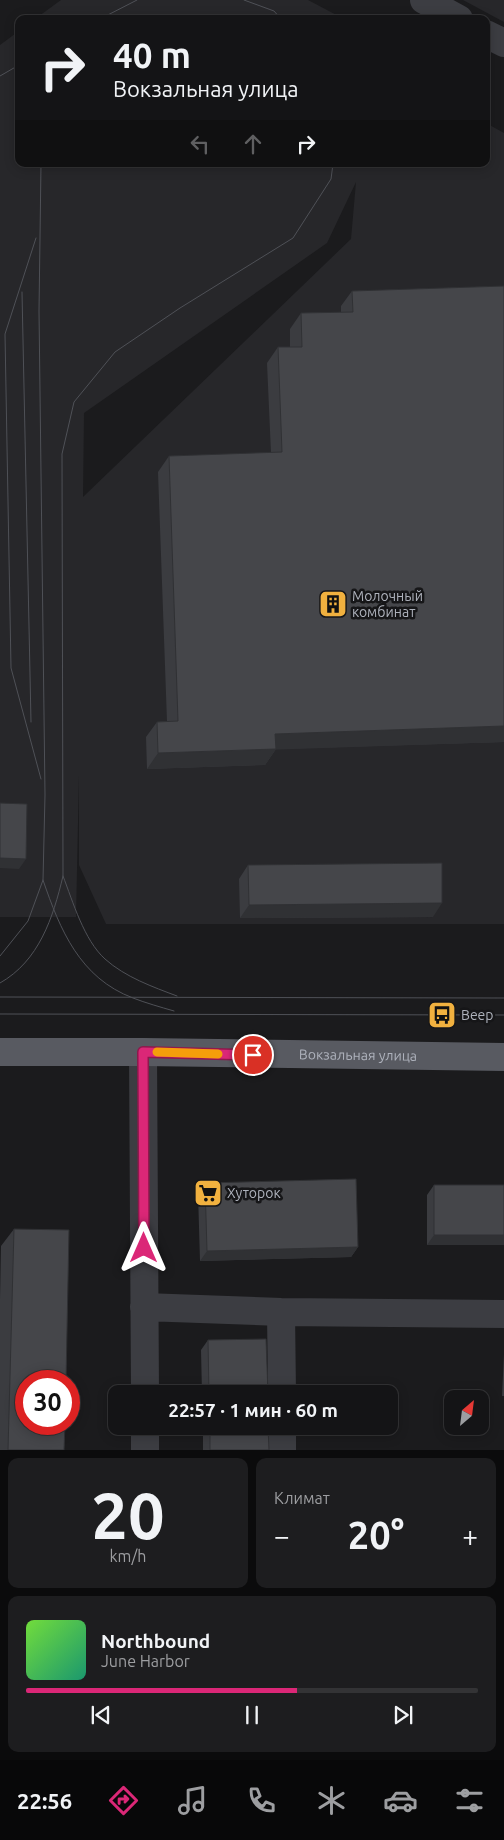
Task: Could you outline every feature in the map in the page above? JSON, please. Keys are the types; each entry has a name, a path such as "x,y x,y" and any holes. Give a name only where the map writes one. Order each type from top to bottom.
{"main road":[{"name":"Вокзальная улица","path":"0,1052 504,1057"}],"street":[{"path":"424,0 452,15"},
{"path":"490,36 504,43"},
{"path":"143,1052 145,1385"},
{"path":"144,1307 281,1312 504,1314"},
{"path":"281,1312 282,1385"},
{"path":"145,1435 145,1450"},
{"path":"282,1435 282,1450"}],"shaded area":[{"path":"61,0 308,0 336,15 40,15"},
{"path":"463,0 504,0 504,22"},
{"path":"15,34 15,167 490,167 490,125 504,133 504,924 106,924 79,865 79,775 76,917 0,917 0,45","holes":["356,182 351,239 83,497 84,413 327,243"]}],"building":[{"name":"Молочный комбинат","path":"504,286 504,726 275,734 276,749 158,753 157,722 178,721 169,456 282,452 278,347 302,347 301,313 353,312 352,291"},
{"path":"0,803 27,804 26,859 0,858"},
{"path":"442,863 442,903 249,905 248,865"},
{"path":"356,1179 358,1247 207,1251 205,1183"},
{"path":"434,1185 504,1185 504,1235 434,1235"},
{"path":"14,1229 69,1230 66,1370 15,1370 15,1435 65,1435 64,1450 8,1450"},
{"path":"266,1339 268,1385 209,1385 208,1340"},
{"path":"210,1435 268,1435 269,1450 210,1450"}],"tram line":[{"path":"108,15 137,0"},
{"path":"244,0 274,11 278,15"},
{"path":"0,76 15,67"},
{"path":"0,956 28,921 43,880 45,795 39,311 41,167"},
{"path":"0,983 25,963 34,951 49,923 63,876 62,454 74,402 115,352 180,308 293,238 331,179 333,167"},
{"path":"36,238 5,334 11,668 41,779"},
{"path":"22,292 31,722"},
{"path":"63,876 85,931 91,942 105,959 130,976 177,996"},
{"path":"43,880 65,934 74,950 86,965 99,978 115,989 138,1000 174,1011"},
{"path":"0,997 504,998"},
{"path":"0,1014 504,1015"}],"slow traffic":[{"path":"157,1052 218,1054"}],"place":[{"name":"Молочный комбинат","path":"333,604"},
{"name":"Веер","path":"442,1015"},
{"name":"Хуторок","path":"208,1193"}],"route":[{"path":"144,1248 143,1052 253,1055"}]}
